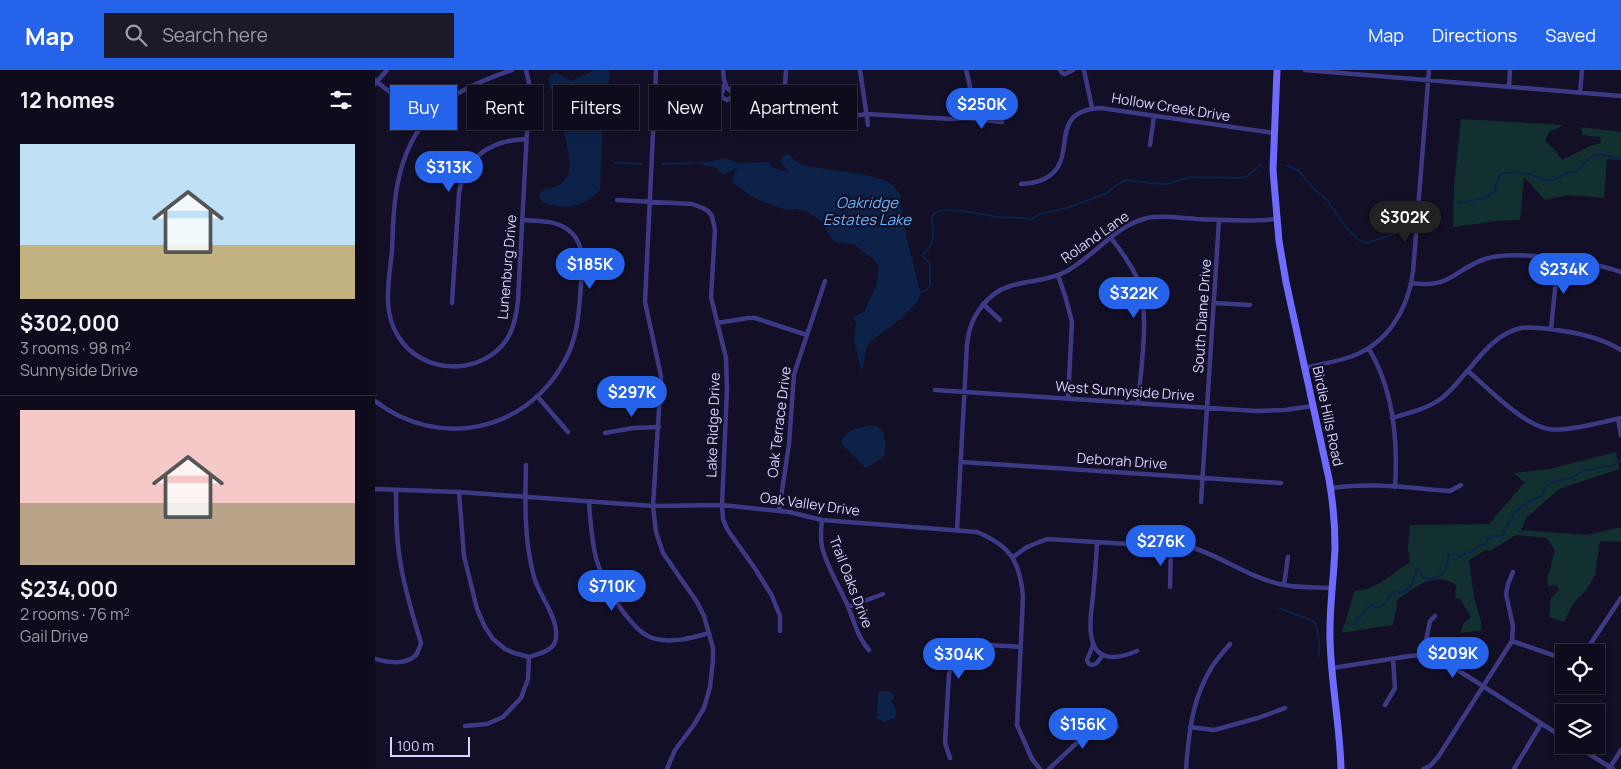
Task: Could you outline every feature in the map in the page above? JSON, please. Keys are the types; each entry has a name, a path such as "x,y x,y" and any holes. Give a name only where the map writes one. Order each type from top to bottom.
{"main road":[{"name":"Birdie Hills Road","path":"1277,70 1273,170 1276,219 1282,264 1331,488 1335,533 1329,615 1331,668 1341,769"}],"street":[{"path":"387,70 376,82 390,93"},
{"name":"Lunenburg Drive","path":"457,93 467,87 512,70"},
{"name":"Lunenburg Drive","path":"420,130 407,151 398,182 388,311 392,326 399,338 419,358 447,367 460,366 484,360 496,351 507,339 517,312 529,94 527,70"},
{"path":"656,70 645,302 661,376 653,506 656,532 663,553 697,602 704,616 713,648 713,673 708,698 693,726 675,750 667,769"},
{"path":"723,70 725,84 731,92"},
{"path":"785,85 786,70"},
{"path":"860,70 868,124"},
{"path":"965,118 969,113 971,101 966,70"},
{"path":"1059,70 1065,74 1073,70"},
{"path":"1084,70 1092,108"},
{"path":"1305,70 1621,96"},
{"path":"1305,368 1349,358 1369,349 1396,322 1403,309 1411,283 1429,70"},
{"path":"1509,87 1510,70"},
{"path":"1580,93 1582,70"},
{"path":"725,84 721,92 723,98 727,100 731,98"},
{"name":"Hollow Creek Drive","path":"1021,184 1045,179 1058,168 1064,153 1066,130 1069,122 1083,111 1092,108 1274,133"},
{"path":"857,115 867,114 951,119 965,118 1002,122"},
{"path":"1150,145 1154,116"},
{"path":"452,303 461,181 475,158 491,146 506,141 526,139"},
{"name":"Lake Ridge Drive","path":"617,200 692,204 703,208 712,216 715,230 711,297 726,358 727,389 723,520 727,529 757,570 772,596 780,616 780,631"},
{"name":"Roland Lane","path":"957,530 968,332 971,322 983,304 994,294 1009,286 1058,276 1081,262 1131,224 1148,218 1276,219"},
{"path":"375,401 386,410 406,421 451,429 471,427 489,424 523,408 555,376 565,362 572,345 579,316 582,251 575,237 560,225 550,222 523,220"},
{"name":"South Diane Drive","path":"1201,502 1219,220"},
{"path":"1111,238 1129,262 1138,281 1143,301 1144,322 1138,403"},
{"path":"1411,283 1437,284 1451,278 1475,263 1493,256 1508,255 1593,264 1621,272"},
{"path":"1551,329 1558,260"},
{"path":"1058,276 1072,322 1068,399"},
{"name":"Oak Terrace Drive","path":"779,511 789,444 794,374 825,280"},
{"path":"1214,303 1249,305"},
{"path":"983,304 1000,320"},
{"path":"717,323 755,318 807,336"},
{"path":"1392,418 1431,405 1453,389 1489,347 1504,335 1521,328 1551,329 1593,337 1621,350"},
{"path":"1369,349 1383,376 1392,418 1397,452 1395,487"},
{"path":"1469,372 1521,417 1542,428 1563,429 1620,418 1621,435"},
{"name":"West Sunnyside Drive","path":"935,390 1274,412 1313,406"},
{"path":"537,396 568,432"},
{"path":"605,433 633,428 659,427"},
{"name":"Deborah Drive","path":"962,462 1281,483"},
{"path":"459,492 464,556 477,609 485,627 493,639 505,649 514,653 529,656 546,652 555,644 557,633 554,621 534,578 525,530 527,465"},
{"path":"1331,488 1355,485 1450,491 1461,485"},
{"name":"Oak Valley Drive","path":"375,489 459,492 653,506 722,505 779,511 822,520 977,532 1004,548 1013,557 1022,578 1023,597 1017,724 1023,742 1040,769"},
{"path":"375,659 404,662 416,655 421,643 400,561 396,490"},
{"path":"589,502 591,536 595,557 602,577 610,594 640,632 657,640 676,640 709,633"},
{"name":"Trail Oaks Drive","path":"822,520 820,533 823,548 859,636 869,650"},
{"path":"1013,557 1027,547 1047,539 1194,548 1212,554 1261,578 1285,585 1332,588"},
{"path":"1097,542 1091,628 1093,645 1087,660 1089,664 1093,665 1103,655"},
{"path":"1170,587 1171,547"},
{"path":"1285,585 1288,558"},
{"path":"1423,769 1430,766 1438,757 1512,641 1513,626 1506,594 1513,572"},
{"path":"848,608 883,594"},
{"path":"1590,644 1621,598"},
{"path":"1423,655 1430,621 1435,616"},
{"path":"1512,641 1555,656"},
{"path":"955,658 951,650 952,645 959,642 966,650"},
{"path":"1186,769 1194,707 1213,665 1230,644"},
{"path":"1093,645 1103,655 1110,658 1124,657 1137,651"},
{"path":"950,758 945,743 949,674 955,658 975,646 1021,647"},
{"path":"1331,668 1423,655 1453,667 1555,733"},
{"path":"465,726 487,724 503,718 521,698 529,679 529,656"},
{"path":"1385,705 1395,688 1393,659"},
{"path":"1190,727 1214,730 1258,718 1285,708"},
{"path":"1514,769 1541,724"},
{"path":"1049,769 1082,738 1099,729 1117,727"},
{"path":"1589,754 1610,768 1621,750"}],"green space":[{"path":"1461,119 1564,125 1549,132 1545,141 1562,160 1590,146 1601,143 1600,137 1582,135 1581,127 1621,132 1621,160 1607,159 1604,198 1567,195 1545,200 1524,177 1520,220 1453,227 1454,186"},
{"path":"1616,452 1619,469 1559,489 1526,518 1521,530 1587,535 1621,527 1621,542 1600,541 1595,575 1587,589 1573,604 1564,622 1549,617 1551,598 1559,590 1556,585 1548,585 1547,577 1555,551 1547,538 1516,535 1490,551 1486,550 1469,560 1474,598 1481,621 1481,631 1460,633 1463,624 1471,617 1460,599 1456,598 1455,591 1457,585 1440,579 1419,585 1398,599 1393,625 1341,633 1354,591 1374,586 1410,562 1408,548 1410,525 1489,524 1525,482 1513,473 1549,469"}],"water":[{"path":"595,70 610,70 608,85 553,85 553,92 550,87 549,78 552,74 557,73 571,81"},
{"path":"564,130 602,130 600,189 591,198 575,206 563,207 547,204 539,198 541,191 559,185 565,180 569,167"},
{"name":"Oakridge Estates Lake","path":"786,154 806,166 867,175 887,181 900,194 906,235 921,292 918,301 901,319 869,342 861,373 854,341 856,323 852,317 864,312 876,286 879,267 875,261 855,245 834,242 821,221 807,212 797,209 786,210 754,198 732,182 737,168 723,175 714,166 694,163 725,158 739,163 766,162 770,163 771,167 788,172 780,160"},
{"path":"872,425 877,426 883,431 886,445 884,457 866,468 841,443 849,432"},
{"path":"880,691 894,694 894,698 890,701 894,705 895,718 884,722 877,718 878,693"}],"waterway":[{"path":"1458,203 1484,198 1495,192 1496,184 1501,174 1525,173 1542,180 1551,180 1557,179 1565,173 1576,172 1587,160 1595,155 1621,158"},
{"path":"615,163 642,164"},
{"path":"662,164 694,163"},
{"path":"921,292 926,291 930,286 930,264 923,255 933,239 932,216 937,212 954,210 1000,217 1031,219 1040,214 1067,208 1107,193 1126,180 1167,184 1191,177 1238,178 1247,176 1261,165"},
{"path":"1287,166 1298,170 1313,188 1327,200 1347,229 1359,240 1367,243 1396,233 1404,205 1407,203"},
{"path":"1346,624 1354,624 1371,605 1379,608 1385,603 1392,592 1401,592 1407,589 1412,583 1417,569 1421,571 1422,577 1438,577 1447,566 1448,555 1456,554 1460,557 1465,552 1472,552 1477,546 1484,545 1490,536 1503,535 1514,513 1525,504 1541,496 1548,485 1554,481 1571,478 1584,470 1611,466 1620,461"},
{"path":"1279,608 1313,621 1318,634 1319,656"}]}
